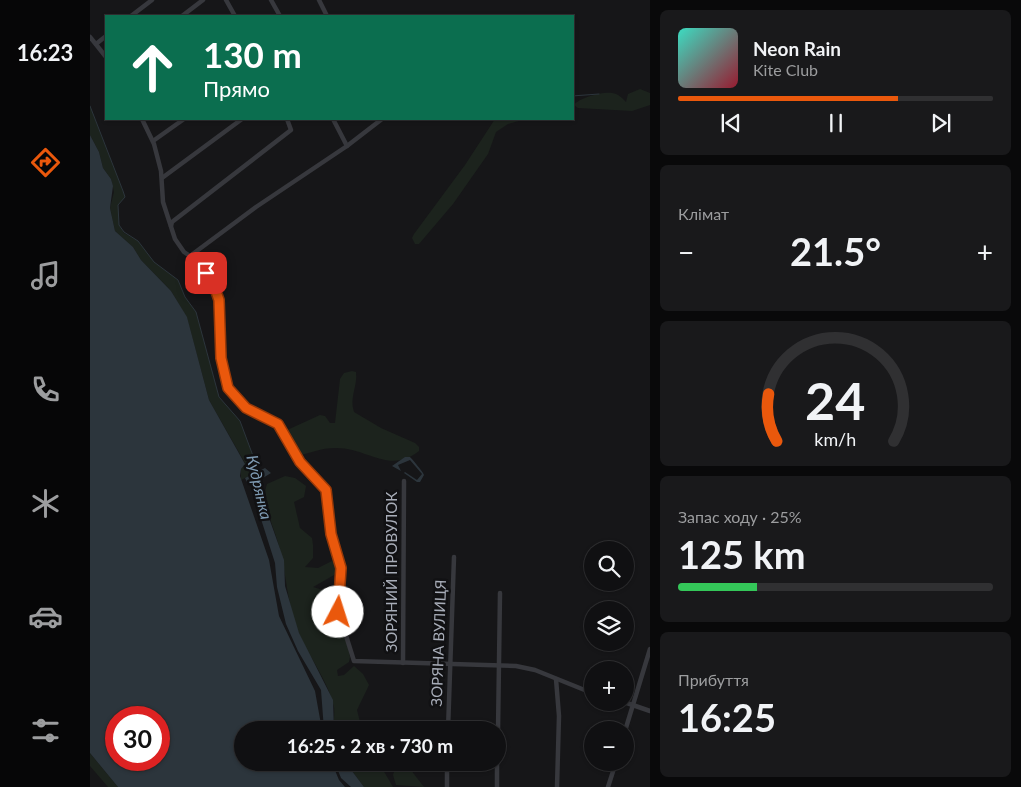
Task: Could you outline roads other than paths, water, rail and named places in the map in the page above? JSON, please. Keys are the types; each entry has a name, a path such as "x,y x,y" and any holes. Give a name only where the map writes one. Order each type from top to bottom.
{"street":[{"path":"133,15 152,0"},
{"path":"183,15 203,0"},
{"path":"226,0 234,15"},
{"path":"271,0 279,15"},
{"path":"319,0 326,15"},
{"path":"90,37 105,56"},
{"path":"96,44 105,37"},
{"path":"142,120 153,141 162,178 163,202 178,245 206,273 217,292 222,368 228,388 246,408 278,424 300,462 325,488 328,494 334,543 342,575 338,612 354,661 403,664 500,665 535,670 584,690"},
{"path":"153,141 183,120"},
{"path":"162,178 241,120"},
{"path":"171,227 172,222 291,130 287,120"},
{"path":"334,120 347,146"},
{"path":"190,256 256,207 347,146 381,120"},
{"name":"ЗОРЯНИЙ ПРОВУЛОК","path":"403,664 404,481"},
{"name":"ЗОРЯНА ВУЛИЦЯ","path":"448,721 454,557"},
{"path":"498,721 500,594"},
{"path":"634,699 650,649"},
{"path":"556,679 559,716 557,787"},
{"path":"634,706 650,711"},
{"path":"447,771 447,787"},
{"path":"497,771 497,787"},
{"path":"608,787 613,771"}],"waterway":[{"path":"574,96 599,94"},
{"name":"Кудрянка","path":"90,106 125,197 118,205 119,225 124,232 138,241 154,262 178,280 185,297 196,312 219,397 240,421 259,472"}]}
